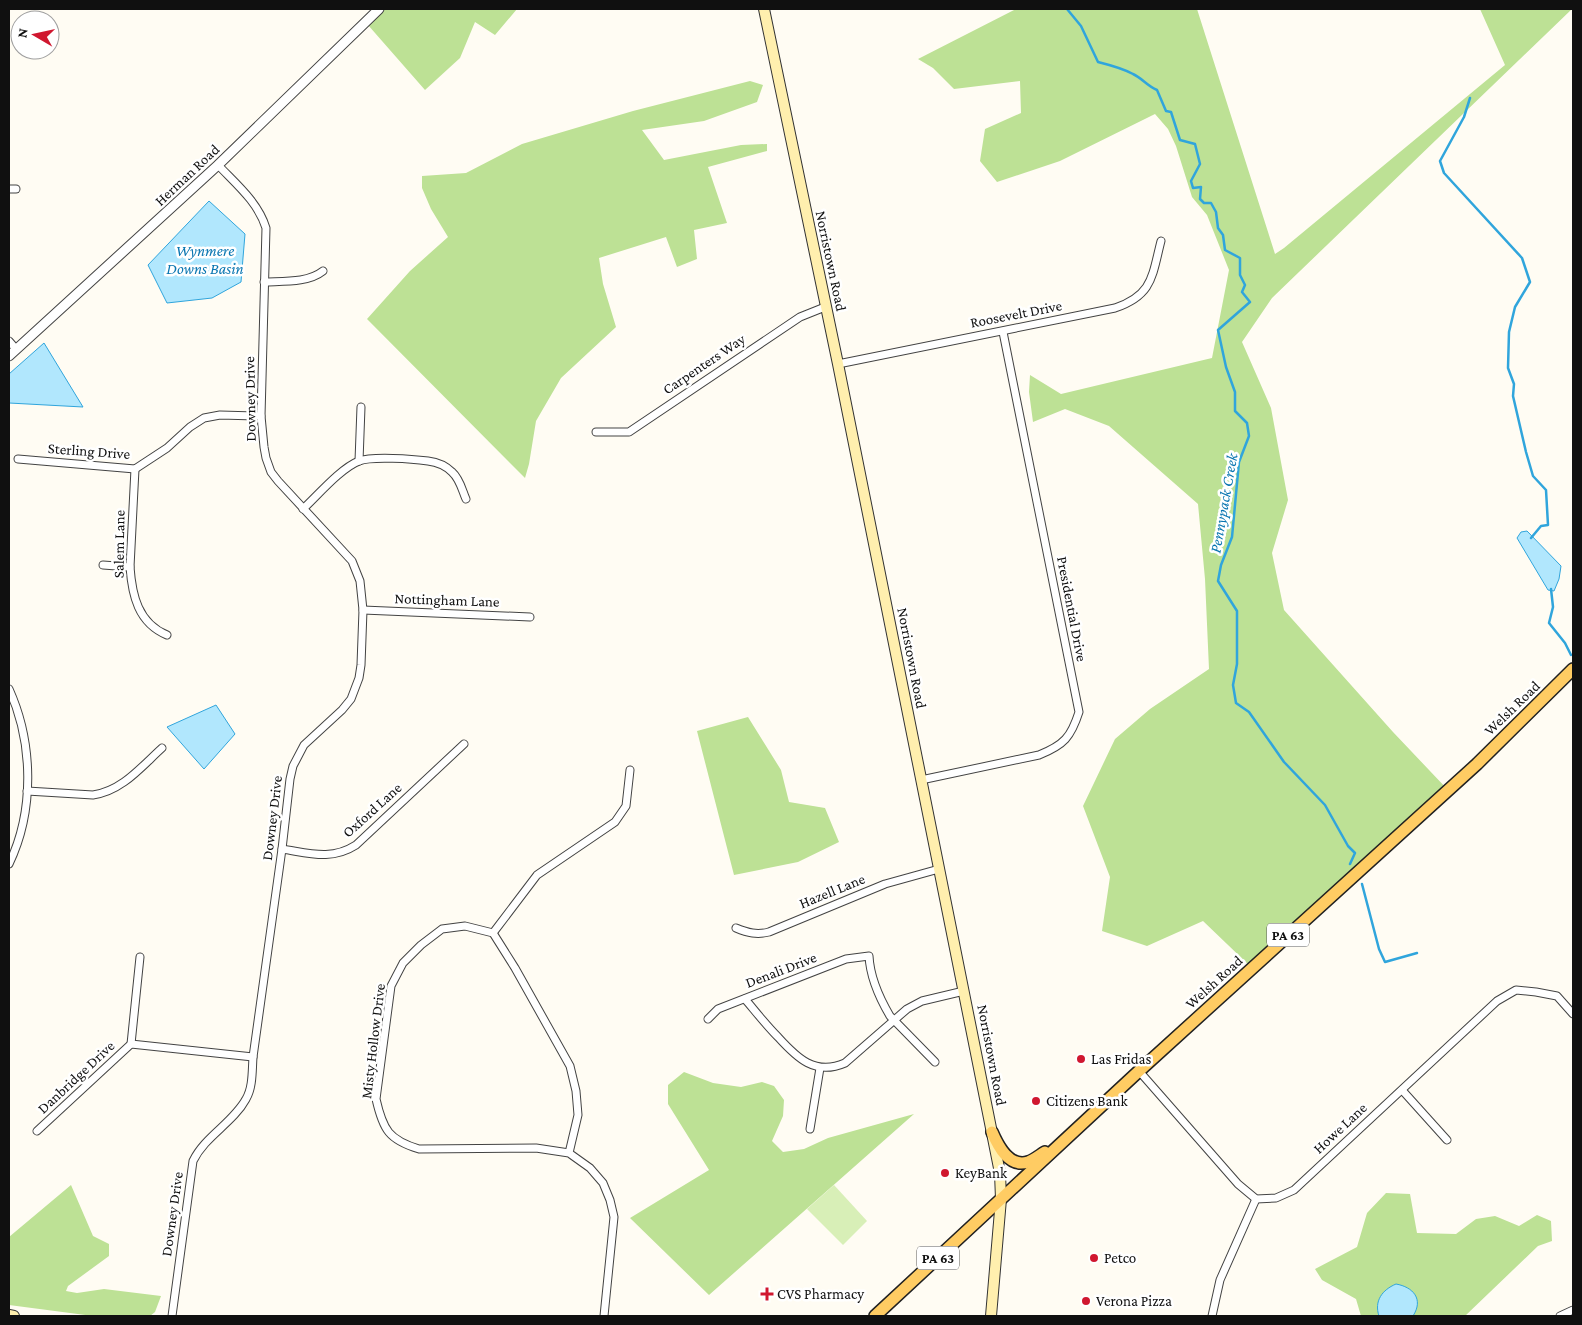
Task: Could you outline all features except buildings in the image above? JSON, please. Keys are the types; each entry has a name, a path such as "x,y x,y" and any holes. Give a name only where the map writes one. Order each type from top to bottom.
{"main road":[{"name":"Norristown Road","path":"764,9 838,364 1000,1173 1002,1200 991,1316"},
{"name":"Welsh Road","path":"875,1316 1139,1071 1477,764 1573,671"},
{"path":"992,1132 998,1147 1003,1153 1010,1159 1026,1162 1035,1158 1079,1127"},
{"path":"9,1315 14,1316"}],"street":[{"name":"Herman Road","path":"9,356 218,165 379,9"},
{"name":"Downey Drive","path":"172,1316 193,1161 199,1150 240,1108 247,1098 251,1085 253,1057 290,779 298,755 304,745 342,710 351,699 360,678 361,664 363,610 360,581 352,561 278,482 271,472 264,447 261,416 266,228 256,206 218,165"},
{"name":"Roosevelt Drive","path":"838,364 1115,308 1136,299 1149,283 1161,241"},
{"path":"264,282 310,278 323,271"},
{"name":"Carpenters Way","path":"596,432 628,432 800,317 825,307"},
{"name":"Presidential Drive","path":"921,780 1039,755 1054,749 1064,742 1069,735 1079,712 1002,332"},
{"path":"9,341 16,349"},
{"path":"359,461 361,407"},
{"name":"Sterling Drive","path":"18,459 135,469 167,448 190,427 204,418 220,415 261,416"},
{"path":"303,509 346,469 359,461 377,459 428,461 440,464 457,478 466,499"},
{"name":"Salem Lane","path":"135,469 130,567 132,586 139,610 143,616 155,629 167,634"},
{"path":"103,565 130,567"},
{"name":"Nottingham Lane","path":"363,610 530,617"},
{"path":"9,689 17,710 25,742 27,770 23,819 9,864"},
{"name":"Oxford Lane","path":"282,849 322,855 350,849 464,744"},
{"path":"26,791 87,795 102,794 128,780 162,748"},
{"path":"569,1153 578,1115 576,1091 570,1066 515,968 493,934 537,875 614,822 626,806 630,770"},
{"name":"Hazell Lane","path":"736,928 747,933 760,934 770,932 886,884 939,869"},
{"name":"Misty Hollow Drive","path":"493,934 465,926 442,928 403,963 391,986 376,1099 380,1118 390,1135 405,1145 419,1149 536,1148 569,1153 590,1168 603,1182 614,1217 604,1316"},
{"name":"Denali Drive","path":"708,1019 718,1009 846,959 869,956 870,967 886,1008 894,1020"},
{"path":"131,1044 140,957"},
{"name":"Howe Lane","path":"1256,1199 1276,1198 1294,1190 1497,1001 1516,990 1536,992 1557,996 1573,1014"},
{"path":"745,999 795,1056 820,1068 838,1066 845,1063 907,1009 922,1001 964,991"},
{"path":"894,1020 935,1062"},
{"name":"Danbridge Drive","path":"37,1131 131,1044 253,1057"},
{"path":"810,1129 820,1068"},
{"path":"1139,1071 1238,1184 1256,1199 1220,1280 1212,1316"},
{"path":"1402,1090 1447,1140"},
{"path":"1560,1316 1573,1310"}],"green space":[{"path":"384,9 517,9 495,35 475,22 460,58 425,90 368,25"},
{"path":"1016,9 1197,9 1275,254 1505,65 1480,9 1572,9 1272,298 1242,342 1271,408 1288,500 1272,553 1284,610 1393,732 1448,790 1252,968 1203,921 1147,946 1102,931 1110,877 1083,806 1115,739 1150,709 1209,669 1205,579 1198,504 1109,426 1065,409 1033,422 1029,392 1030,375 1061,394 1212,358 1229,270 1207,215 1192,197 1176,146 1168,129 1155,114 1060,161 997,182 980,161 985,129 1021,113 1020,81 954,89 933,68 918,59"},
{"path":"750,81 763,85 757,102 704,121 642,130 664,160 741,145 767,144 767,151 708,167 727,223 694,230 697,259 677,267 666,237 599,258 603,284 616,327 561,378 536,421 525,478 367,319 410,271 448,237 431,209 422,188 422,176 466,173 522,144 633,111"},
{"path":"748,717 781,770 789,802 825,808 839,842 798,862 734,875 697,731"},
{"path":"684,1072 713,1083 741,1087 762,1082 774,1086 784,1100 783,1116 772,1141 783,1152 804,1149 828,1138 914,1114 709,1295 630,1218 709,1170 668,1104 668,1085"},
{"path":"71,1185 93,1236 109,1244 109,1256 68,1286 66,1291 77,1293 104,1289 161,1296 155,1312 150,1316 93,1316 9,1305 9,1237"},
{"path":"834,1185 867,1221 843,1245 807,1209"},
{"path":"1386,1193 1410,1194 1417,1233 1456,1234 1476,1219 1495,1216 1519,1226 1537,1215 1551,1221 1552,1241 1538,1246 1465,1316 1361,1316 1356,1299 1322,1280 1315,1269 1357,1247 1367,1213"}],"water":[{"name":"Wynmere Downs Basin","path":"209,201 245,234 241,282 212,298 167,303 148,265"},
{"path":"44,343 83,407 9,403 9,374"},
{"path":"1527,531 1561,566 1559,579 1554,591 1548,590 1517,538 1521,532"},
{"path":"216,705 235,734 204,769 167,727"},
{"path":"1396,1284 1407,1288 1415,1295 1417,1304 1413,1316 1379,1316 1378,1301 1380,1297 1387,1289"}],"waterway":[{"name":"Pennypack Creek","path":"1067,9 1081,26 1098,62 1129,72 1157,90 1166,111 1171,112 1180,140 1195,144 1200,164 1191,181 1193,188 1201,187 1200,199 1204,203 1211,203 1216,212 1218,228 1223,235 1225,250 1240,258 1240,275 1245,285 1242,292 1250,302 1218,330 1226,367 1235,392 1235,411 1247,423 1249,436 1239,462 1232,537 1221,565 1218,581 1237,611 1237,664 1233,685 1236,703 1249,712 1284,762 1325,805 1348,846 1355,853 1350,864"},
{"path":"1470,98 1464,117 1440,161 1444,173 1522,258 1530,282 1515,307 1509,332 1508,368 1514,384 1513,396 1533,476 1546,490 1548,525 1541,526 1531,538"},
{"path":"1551,589 1553,607 1549,623 1565,643 1571,655"},
{"name":"Pennypack Creek","path":"1362,884 1379,949 1385,962 1417,953"}],"place":[{"name":"Las Fridas","path":"1081,1059"},
{"name":"Citizens Bank","path":"1036,1101"},
{"name":"KeyBank","path":"945,1173"},
{"name":"Petco","path":"1094,1258"},
{"name":"CVS Pharmacy","path":"767,1294"},
{"name":"Verona Pizza","path":"1086,1301"}]}
